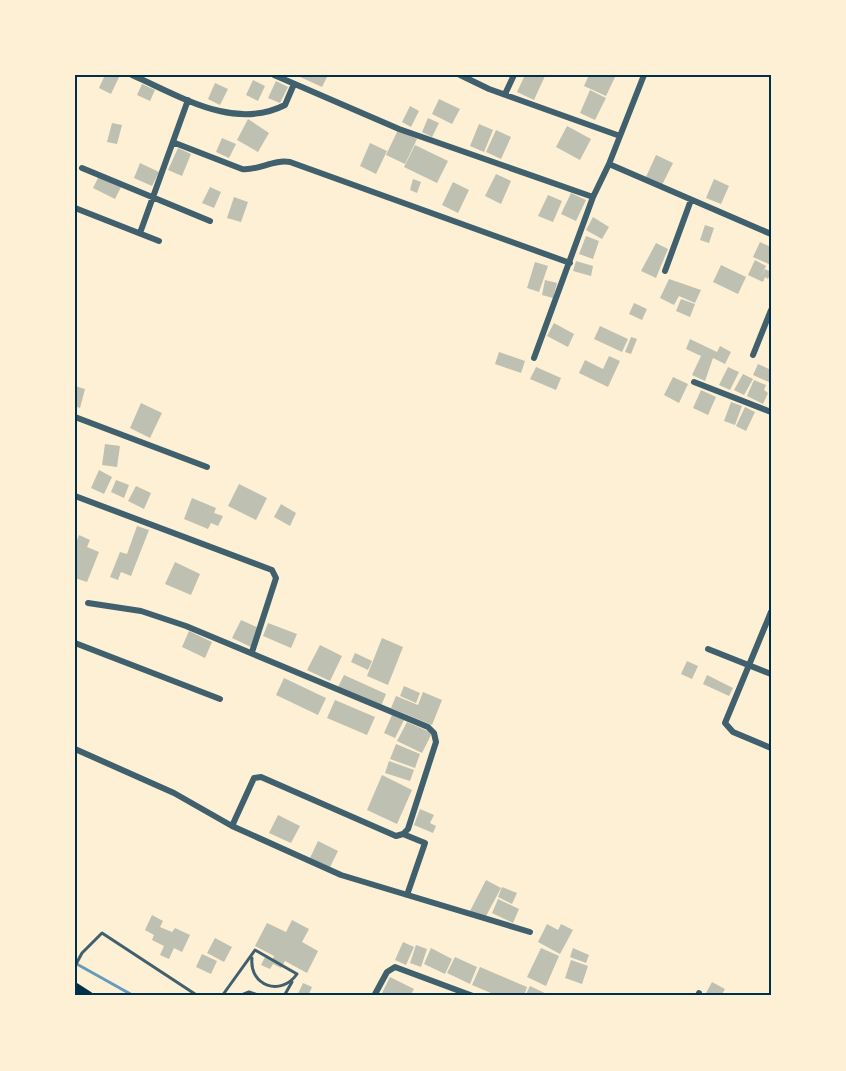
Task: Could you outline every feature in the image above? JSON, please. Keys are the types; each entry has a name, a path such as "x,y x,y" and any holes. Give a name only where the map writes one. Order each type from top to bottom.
{"main road":[{"path":"75,987 89,996"}],"street":[{"path":"132,75 188,100 236,116 257,116 285,105 294,84"},
{"path":"274,75 399,129 593,197"},
{"path":"460,75 620,136"},
{"path":"505,94 514,75"},
{"path":"534,358 593,197 609,164 642,76"},
{"path":"140,233 175,143 188,100"},
{"path":"175,143 242,169 252,170 280,160 290,162 570,263"},
{"path":"609,164 771,234"},
{"path":"82,168 210,221"},
{"path":"665,271 691,200"},
{"path":"75,208 159,241"},
{"path":"753,355 771,310"},
{"path":"694,382 771,412"},
{"path":"75,417 207,467"},
{"path":"75,496 272,570 276,578 252,652"},
{"path":"87,603 141,611 252,652 428,727 434,733 436,742 408,830 403,834 396,836 261,777 254,778 232,826"},
{"path":"771,612 725,723 733,732 771,748"},
{"path":"75,644 220,699"},
{"path":"708,649 771,674"},
{"path":"75,749 174,793 232,826 334,873 530,932"},
{"path":"403,834 425,843 407,895"},
{"path":"374,996 387,972 395,967 473,996"}],"lane":[{"path":"75,966 82,953 102,933 198,996"},
{"path":"222,996 252,958 255,950 297,974 284,996"},
{"path":"252,958 253,973 264,985 279,987 293,980"},
{"path":"239,996 249,992 261,996"}],"building":[{"path":"105,75 120,75 111,94 99,88"},
{"path":"296,75 328,75 322,87"},
{"path":"525,75 545,76 534,100 517,92"},
{"path":"589,75 616,75 606,96 584,86"},
{"path":"253,80 265,86 258,101 246,95"},
{"path":"276,81 288,87 280,103 268,98"},
{"path":"215,83 228,89 220,105 208,99"},
{"path":"142,84 155,90 150,101 137,95"},
{"path":"590,90 606,98 595,120 580,113"},
{"path":"439,99 460,109 452,124 432,114"},
{"path":"410,106 419,111 411,127 402,122"},
{"path":"428,118 439,123 432,137 422,132"},
{"path":"248,119 269,133 258,152 237,140"},
{"path":"112,123 122,125 117,144 107,142"},
{"path":"479,124 493,130 484,152 470,146"},
{"path":"567,126 591,139 580,160 556,147"},
{"path":"398,130 417,139 405,164 386,155"},
{"path":"496,130 511,137 501,159 486,152"},
{"path":"222,138 236,144 229,158 216,152"},
{"path":"370,143 387,151 376,174 360,166"},
{"path":"415,145 448,161 437,183 404,167"},
{"path":"178,148 191,154 182,176 168,170"},
{"path":"656,155 673,163 662,185 646,177"},
{"path":"140,163 159,172 152,186 134,178"},
{"path":"496,174 511,181 501,204 485,196"},
{"path":"99,176 121,187 115,199 93,188"},
{"path":"413,179 421,182 417,193 410,190"},
{"path":"714,179 729,186 721,204 706,198"},
{"path":"453,182 469,190 458,213 442,205"},
{"path":"210,187 221,192 214,208 202,203"},
{"path":"571,193 586,200 576,221 561,214"},
{"path":"548,195 562,201 553,222 538,216"},
{"path":"234,197 248,202 241,222 227,218"},
{"path":"593,217 609,227 602,239 586,230"},
{"path":"705,225 714,228 709,243 700,240"},
{"path":"586,236 599,241 593,259 579,254"},
{"path":"760,242 771,247 771,265 753,257"},
{"path":"656,243 668,249 656,278 641,271"},
{"path":"755,260 766,266 760,278 765,269 771,272 768,279 765,277 763,282 748,275"},
{"path":"576,261 593,266 591,276 573,271"},
{"path":"535,262 548,266 539,292 527,288"},
{"path":"721,265 746,277 738,294 713,282"},
{"path":"669,279 701,290 695,303 679,296 674,305 660,298"},
{"path":"545,280 557,283 553,298 542,295"},
{"path":"681,299 695,304 690,317 676,311"},
{"path":"634,303 647,309 642,320 629,314"},
{"path":"554,323 574,334 568,347 547,336"},
{"path":"600,326 628,339 622,352 594,339"},
{"path":"631,337 637,339 631,354 625,352"},
{"path":"690,339 717,352 720,346 731,352 725,364 713,358 705,381 692,375 701,356 686,349"},
{"path":"499,352 525,361 521,373 495,364"},
{"path":"609,356 620,361 608,387 579,373 585,360 603,369"},
{"path":"758,364 771,370 771,383 753,375"},
{"path":"536,367 561,378 556,390 530,379"},
{"path":"728,367 739,372 730,390 719,385"},
{"path":"743,374 753,379 744,395 734,390"},
{"path":"673,377 688,384 679,403 664,395"},
{"path":"754,380 766,385 764,390 768,393 763,404 747,396"},
{"path":"75,386 85,389 80,408 75,406"},
{"path":"701,390 716,397 708,415 693,408"},
{"path":"731,402 742,406 735,425 724,421"},
{"path":"141,403 162,413 150,438 130,428"},
{"path":"745,407 755,412 746,431 736,426"},
{"path":"105,444 120,446 117,467 102,465"},
{"path":"99,470 112,477 104,494 91,488"},
{"path":"116,480 129,485 124,498 111,492"},
{"path":"239,484 267,498 256,520 228,506"},
{"path":"136,486 151,493 144,509 128,501"},
{"path":"192,498 216,508 214,513 223,516 218,526 211,523 208,529 184,519"},
{"path":"281,504 296,513 290,526 274,517"},
{"path":"137,526 149,530 131,576 121,572 118,580 110,577 120,552 127,554"},
{"path":"79,535 90,540 87,547 99,552 87,582 75,578 75,545"},
{"path":"175,562 200,574 191,595 165,584"},
{"path":"241,620 259,628 251,647 232,638"},
{"path":"268,623 297,634 291,648 263,636"},
{"path":"189,631 212,642 205,658 182,647"},
{"path":"382,638 403,647 388,685 367,676"},
{"path":"320,645 342,656 330,681 307,670"},
{"path":"355,653 372,661 368,670 351,662"},
{"path":"687,661 698,666 692,679 681,674"},
{"path":"344,675 386,694 381,706 338,687"},
{"path":"707,675 733,688 729,696 703,684"},
{"path":"284,678 326,698 318,715 276,695"},
{"path":"404,686 420,693 416,703 400,696"},
{"path":"423,692 442,700 432,725 391,708 396,696 418,705"},
{"path":"335,700 375,717 367,735 327,718"},
{"path":"392,715 404,720 395,738 384,733"},
{"path":"407,722 432,733 422,753 397,741"},
{"path":"396,744 420,754 415,768 390,759"},
{"path":"389,761 414,770 410,781 385,773"},
{"path":"382,775 412,790 397,824 367,810"},
{"path":"420,809 434,815 430,823 436,826 433,833 414,825"},
{"path":"278,815 300,826 291,843 269,833"},
{"path":"318,841 338,851 330,867 310,858"},
{"path":"486,880 501,888 485,918 470,911"},
{"path":"502,887 517,893 512,904 498,897"},
{"path":"498,899 519,909 513,923 492,913"},
{"path":"152,915 163,921 160,927 172,932 175,928 190,935 182,952 174,948 169,959 160,955 164,946 152,940 154,935 145,930"},
{"path":"292,920 309,929 302,942 318,951 307,973 285,961 281,968 273,964 270,969 261,965 265,957 272,961 274,956 255,946 267,923 286,932"},
{"path":"547,924 558,930 561,924 573,930 560,954 538,942"},
{"path":"215,938 232,947 224,962 207,953"},
{"path":"403,942 414,947 406,965 395,960"},
{"path":"416,945 427,949 421,967 410,963"},
{"path":"431,948 452,959 445,974 424,964"},
{"path":"541,948 559,956 546,986 527,977"},
{"path":"573,948 589,955 586,963 570,957"},
{"path":"202,954 217,961 211,974 196,967"},
{"path":"455,957 477,967 470,984 447,973"},
{"path":"571,960 588,966 582,984 565,978"},
{"path":"480,967 527,987 524,996 498,996 472,985"},
{"path":"390,977 414,989 410,996 382,993"},
{"path":"712,982 725,989 721,996 706,993"},
{"path":"303,983 312,987 308,996 297,996"},
{"path":"530,986 551,996 525,996"}],"waterway":[{"path":"75,963 134,996"}]}
